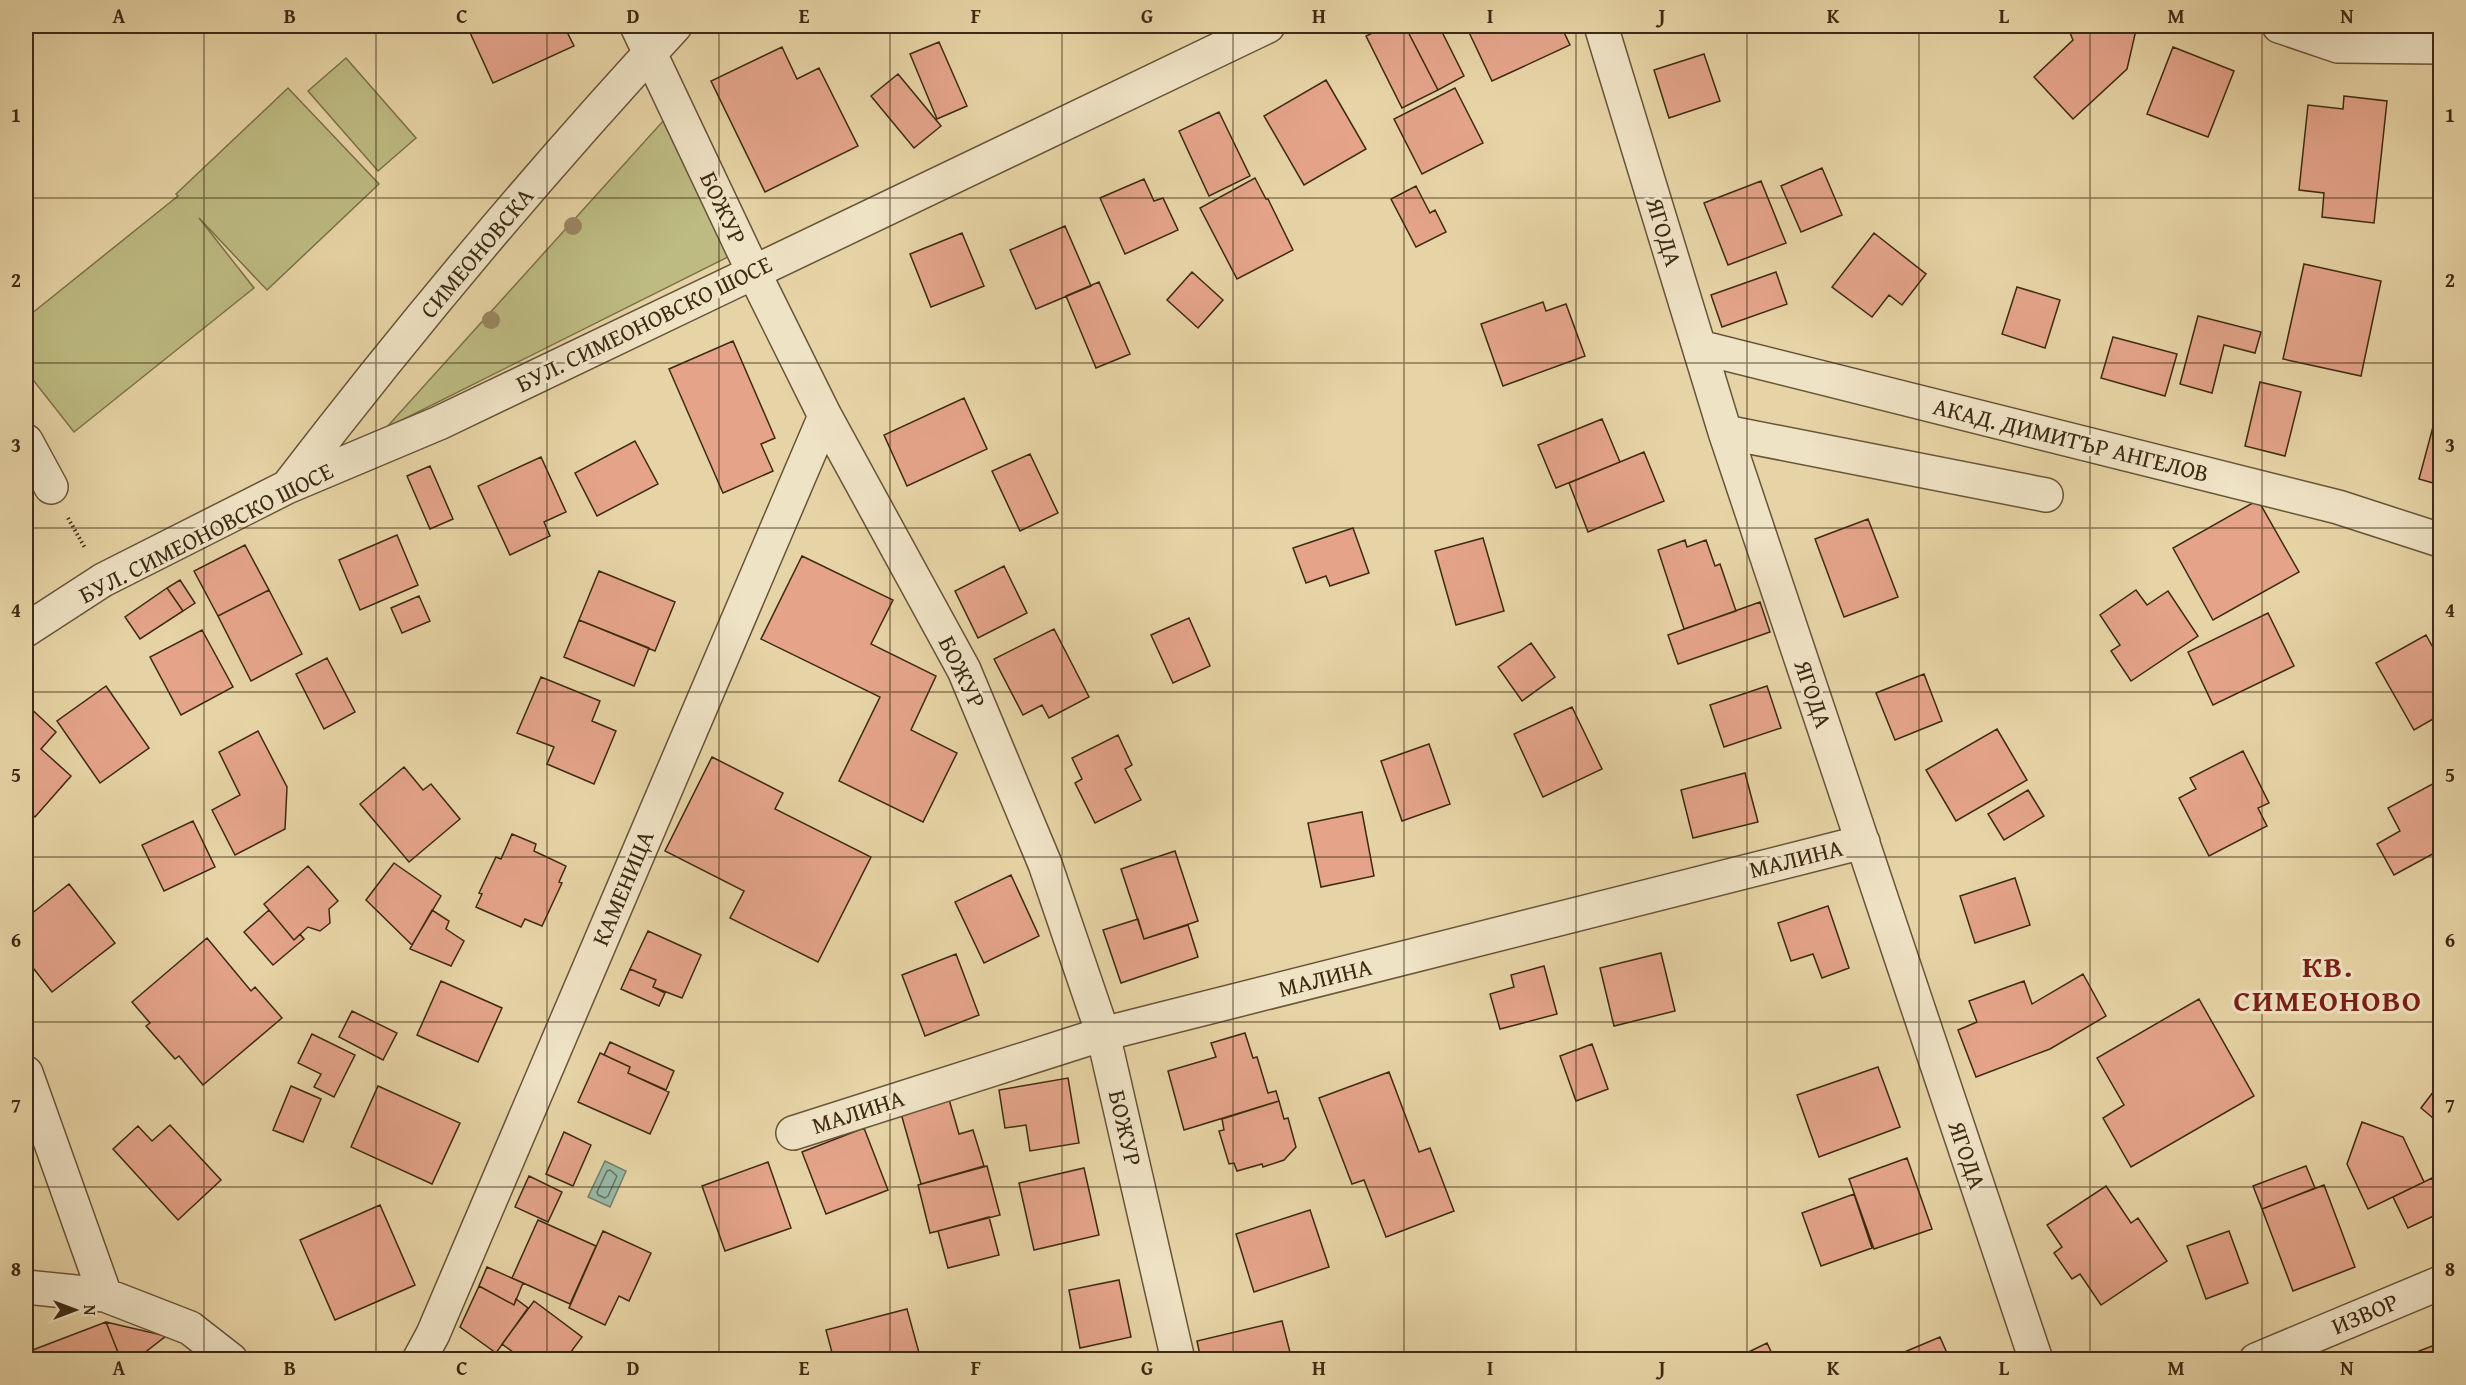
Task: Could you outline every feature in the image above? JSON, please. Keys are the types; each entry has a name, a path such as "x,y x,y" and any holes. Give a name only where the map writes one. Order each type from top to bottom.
{"street":[{"name":"СИМЕОНОВСКА","path":"287,487 351,404 465,266 643,39 675,26"},
{"name":"БУЛ. СИМЕОНОВСКО ШОСЕ","path":"26,630 103,580 287,487 439,423 1268,26"},
{"name":"ЯГОДА","path":"1601,26 1725,432 2036,1359"},
{"path":"2279,26 2338,46 2440,47"},
{"name":"БОЖУР","path":"643,39 753,272 825,416 964,670 1045,864 1103,1034 1178,1359"},
{"name":"АКАД. ДИМИТЪР АНГЕЛОВ","path":"1699,347 2338,507 2440,540"},
{"name":"КАМЕНИЦА","path":"419,1359 433,1334 825,416"},
{"path":"1725,432 2046,495"},
{"path":"26,441 51,487"},
{"name":"МАЛИНА","path":"793,1133 1103,1034 1863,842"},
{"path":"26,1073 105,1295"},
{"name":"ИЗВОР","path":"2256,1359 2440,1283"},
{"path":"26,1287 105,1295 190,1328 231,1359"}],"path":[{"path":"51,487 103,580"}],"shaded area":[{"path":"346,58 416,138 378,171 308,91"},
{"path":"288,88 379,184 267,290 199,218 254,288 74,432 26,371 26,318 178,196 176,194"},
{"path":"664,120 732,255 386,428"}],"water":[{"path":"605,1161 626,1171 610,1207 588,1197"}],"building":[{"path":"467,26 564,26 574,46 493,83"},
{"path":"1387,26 1405,26 1438,90 1402,108 1366,36"},
{"path":"1405,26 1439,26 1464,76 1438,90"},
{"path":"1466,26 1561,26 1570,45 1492,81"},
{"path":"2067,26 2134,26 2136,30 2127,69 2073,119 2034,77 2073,40"},
{"path":"939,42 967,106 937,119 910,54"},
{"path":"782,47 797,79 819,68 858,146 765,192 711,81"},
{"path":"2173,47 2234,71 2208,137 2147,114"},
{"path":"1704,54 1720,101 1669,118 1654,70"},
{"path":"898,74 941,126 914,148 871,96"},
{"path":"1326,80 1366,149 1304,185 1264,116"},
{"path":"1455,88 1483,143 1422,174 1394,119"},
{"path":"2344,96 2387,101 2374,223 2322,217 2324,193 2299,190 2308,105 2343,109"},
{"path":"1219,112 1250,176 1209,196 1179,131"},
{"path":"1822,168 1842,215 1801,232 1781,186"},
{"path":"1255,178 1293,250 1237,279 1200,208"},
{"path":"1144,179 1154,201 1163,198 1178,230 1125,254 1100,198"},
{"path":"1761,181 1786,243 1728,265 1704,203"},
{"path":"1416,186 1430,213 1435,210 1446,232 1416,247 1391,199"},
{"path":"1065,226 1091,286 1036,309 1010,250"},
{"path":"962,233 984,286 931,307 910,254"},
{"path":"1874,233 1926,274 1902,305 1889,295 1872,317 1832,287"},
{"path":"2304,264 2381,281 2361,376 2283,359"},
{"path":"1192,272 1223,300 1198,328 1167,300"},
{"path":"1776,272 1787,304 1722,327 1711,295"},
{"path":"1099,282 1130,354 1096,368 1066,296"},
{"path":"2017,287 2060,300 2045,348 2002,334"},
{"path":"1543,302 1546,311 1566,304 1585,356 1503,386 1481,324"},
{"path":"2198,316 2261,332 2255,353 2224,345 2212,393 2180,384"},
{"path":"2113,337 2177,354 2165,396 2101,378"},
{"path":"733,341 775,438 761,444 773,471 723,493 669,369"},
{"path":"2260,382 2301,392 2285,456 2245,446"},
{"path":"964,398 987,449 907,486 884,435"},
{"path":"2437,412 2440,413 2440,485 2419,479"},
{"path":"1602,419 1620,462 1556,488 1538,445"},
{"path":"635,441 658,484 597,516 575,473"},
{"path":"1644,452 1664,501 1588,532 1569,483"},
{"path":"1030,454 1058,513 1020,531 992,471"},
{"path":"541,457 566,512 544,522 550,536 510,555 478,486"},
{"path":"430,466 453,519 430,529 407,476"},
{"path":"2258,500 2299,572 2213,620 2173,548"},
{"path":"1868,519 1898,597 1844,617 1815,539"},
{"path":"1353,528 1369,573 1330,586 1326,576 1306,583 1293,548"},
{"path":"397,535 418,585 360,610 339,560"},
{"path":"1483,538 1504,611 1456,625 1435,551"},
{"path":"1685,540 1687,547 1706,540 1715,566 1720,564 1736,611 1684,629 1658,550"},
{"path":"245,545 269,590 218,616 194,571"},
{"path":"802,556 893,600 871,644 936,676 911,730 957,753 923,822 839,781 880,697 761,639"},
{"path":"1004,566 1027,613 978,638 955,591"},
{"path":"599,571 675,602 655,651 579,620"},
{"path":"180,580 195,603 183,611 167,588"},
{"path":"167,588 183,611 140,639 125,617"},
{"path":"269,590 302,654 251,681 218,616"},
{"path":"2136,590 2147,605 2168,591 2198,636 2131,681 2111,651 2120,645 2100,615"},
{"path":"419,596 430,621 402,633 391,608"},
{"path":"1760,602 1770,632 1678,664 1668,635"},
{"path":"2268,613 2294,666 2213,705 2188,652"},
{"path":"1189,618 1210,666 1173,683 1151,635"},
{"path":"579,620 649,648 634,686 564,657"},
{"path":"1054,629 1089,697 1049,718 1042,705 1023,715 994,659"},
{"path":"202,630 233,687 181,715 150,657"},
{"path":"2426,635 2440,660 2440,715 2414,730 2376,663"},
{"path":"1531,643 1555,677 1522,701 1498,667"},
{"path":"327,658 355,712 324,729 296,674"},
{"path":"1924,674 1942,721 1895,740 1876,693"},
{"path":"541,677 600,701 592,721 616,731 594,784 547,764 554,747 517,733"},
{"path":"106,686 149,748 100,783 57,721"},
{"path":"1767,686 1781,728 1724,747 1710,705"},
{"path":"26,704 56,732 41,749 71,776 35,817 26,808"},
{"path":"1572,707 1602,769 1543,797 1514,734"},
{"path":"1997,729 2027,780 1956,821 1926,770"},
{"path":"258,731 287,787 285,829 235,855 212,810 240,795 219,752"},
{"path":"1118,735 1132,765 1125,769 1141,800 1095,823 1075,783 1082,779 1072,758"},
{"path":"1429,744 1450,804 1402,821 1381,761"},
{"path":"2243,751 2269,803 2258,808 2267,826 2209,856 2179,798 2196,789 2190,778"},
{"path":"712,757 783,793 775,809 871,857 818,962 730,918 744,891 665,851"},
{"path":"404,767 423,790 431,784 460,819 409,862 360,804"},
{"path":"1745,773 1758,822 1693,838 1681,790"},
{"path":"2438,781 2440,786 2440,850 2394,875 2377,844 2400,831 2388,808"},
{"path":"2028,790 2044,816 2004,840 1988,814"},
{"path":"1362,812 1374,876 1321,887 1308,823"},
{"path":"193,821 215,867 164,891 142,845"},
{"path":"512,834 536,844 534,851 566,866 559,882 562,883 542,926 525,919 521,927 476,907 482,894 479,893 496,857 501,859"},
{"path":"1175,851 1198,921 1144,939 1121,869"},
{"path":"394,863 441,896 412,945 366,900"},
{"path":"308,866 338,901 329,909 330,923 320,931 308,927 294,940 264,904"},
{"path":"1011,875 1039,936 984,963 955,902"},
{"path":"2015,878 2030,925 1975,943 1960,896"},
{"path":"69,884 115,943 52,992 26,959 26,918"},
{"path":"1828,906 1849,968 1822,978 1813,954 1791,961 1778,923"},
{"path":"269,910 294,940 300,934 304,939 273,965 244,932"},
{"path":"432,910 449,921 446,929 464,941 451,966 410,949"},
{"path":"1138,919 1144,939 1188,925 1198,957 1121,983 1103,930"},
{"path":"648,931 701,955 682,998 653,987 656,980 630,969"},
{"path":"207,938 251,991 255,987 282,1018 203,1085 179,1056 175,1059 146,1026 150,1023 132,1002"},
{"path":"1661,953 1675,1011 1614,1026 1600,968"},
{"path":"956,954 979,1015 925,1036 902,975"},
{"path":"1544,966 1557,1014 1500,1029 1490,994 1514,987 1511,975"},
{"path":"630,969 656,980 653,987 665,993 659,1006 621,989"},
{"path":"2083,974 2106,1016 2050,1049 1976,1077 1958,1030 1977,1022 1969,1001 2024,981 2032,1004"},
{"path":"441,981 502,1008 478,1062 417,1035"},
{"path":"2199,999 2254,1096 2131,1167 2103,1118 2124,1105 2097,1058"},
{"path":"352,1011 397,1033 383,1060 339,1037"},
{"path":"1245,1033 1253,1058 1257,1057 1268,1093 1276,1091 1279,1101 1184,1130 1168,1071 1216,1057 1211,1043"},
{"path":"312,1034 355,1055 334,1097 314,1087 321,1074 298,1063"},
{"path":"610,1042 674,1071 666,1090 628,1073 630,1067 604,1055"},
{"path":"1592,1044 1608,1089 1576,1101 1560,1056"},
{"path":"600,1053 630,1067 628,1073 669,1092 650,1134 578,1102"},
{"path":"1878,1067 1900,1127 1819,1157 1797,1095"},
{"path":"1389,1072 1419,1152 1430,1148 1454,1211 1386,1237 1364,1180 1352,1184 1319,1098"},
{"path":"1068,1078 1079,1143 1030,1151 1026,1125 1005,1128 999,1090"},
{"path":"2440,1083 2440,1124 2421,1108"},
{"path":"291,1086 321,1099 303,1142 273,1130"},
{"path":"378,1086 460,1123 432,1184 351,1147"},
{"path":"948,1096 959,1134 973,1130 984,1166 921,1184 900,1110"},
{"path":"1279,1101 1284,1119 1288,1118 1296,1147 1284,1160 1263,1167 1262,1164 1237,1171 1234,1163 1229,1164 1219,1131 1224,1130 1222,1119"},
{"path":"2362,1122 2403,1137 2424,1182 2368,1209 2347,1164"},
{"path":"170,1125 221,1180 178,1220 113,1149 138,1126 152,1141"},
{"path":"864,1128 888,1190 826,1214 802,1152"},
{"path":"564,1132 591,1145 573,1186 546,1174"},
{"path":"1907,1158 1932,1229 1874,1249 1849,1179"},
{"path":"768,1162 791,1228 725,1251 702,1186"},
{"path":"987,1166 1000,1215 930,1233 918,1185"},
{"path":"2306,1166 2315,1188 2262,1209 2253,1186"},
{"path":"1084,1168 1099,1235 1034,1250 1019,1183"},
{"path":"529,1176 562,1192 548,1222 515,1207"},
{"path":"2432,1178 2440,1195 2440,1213 2408,1228 2393,1197"},
{"path":"2324,1185 2355,1267 2293,1291 2262,1209"},
{"path":"2106,1186 2131,1223 2138,1218 2167,1261 2101,1305 2080,1274 2072,1279 2054,1253 2062,1247 2047,1225"},
{"path":"1854,1194 1872,1248 1821,1266 1802,1213"},
{"path":"380,1205 415,1285 335,1320 300,1240"},
{"path":"1310,1210 1329,1267 1254,1292 1236,1234"},
{"path":"989,1217 999,1255 948,1268 938,1231"},
{"path":"538,1220 596,1246 570,1304 512,1278"},
{"path":"603,1231 651,1253 629,1301 619,1296 605,1325 569,1308"},
{"path":"2229,1231 2248,1283 2206,1299 2187,1246"},
{"path":"487,1267 523,1283 514,1305 479,1286"},
{"path":"1119,1280 1131,1337 1080,1348 1069,1290"},
{"path":"479,1286 514,1305 516,1299 528,1308 496,1353 460,1327"},
{"path":"534,1301 582,1337 565,1360 524,1360 502,1344"},
{"path":"907,1309 921,1360 834,1360 826,1330"},
{"path":"1282,1321 1292,1360 1201,1360 1197,1341"},
{"path":"106,1322 121,1360 33,1360 30,1351"},
{"path":"106,1322 166,1336 135,1360 121,1360"},
{"path":"1940,1337 1950,1360 1897,1360 1895,1356"},
{"path":"1767,1343 1775,1360 1732,1360"},
{"path":"2440,1343 2440,1360 2422,1360 2419,1351"}],"district":[{"name":"КВ. СИМЕОНОВО","path":"2328,984"}]}
